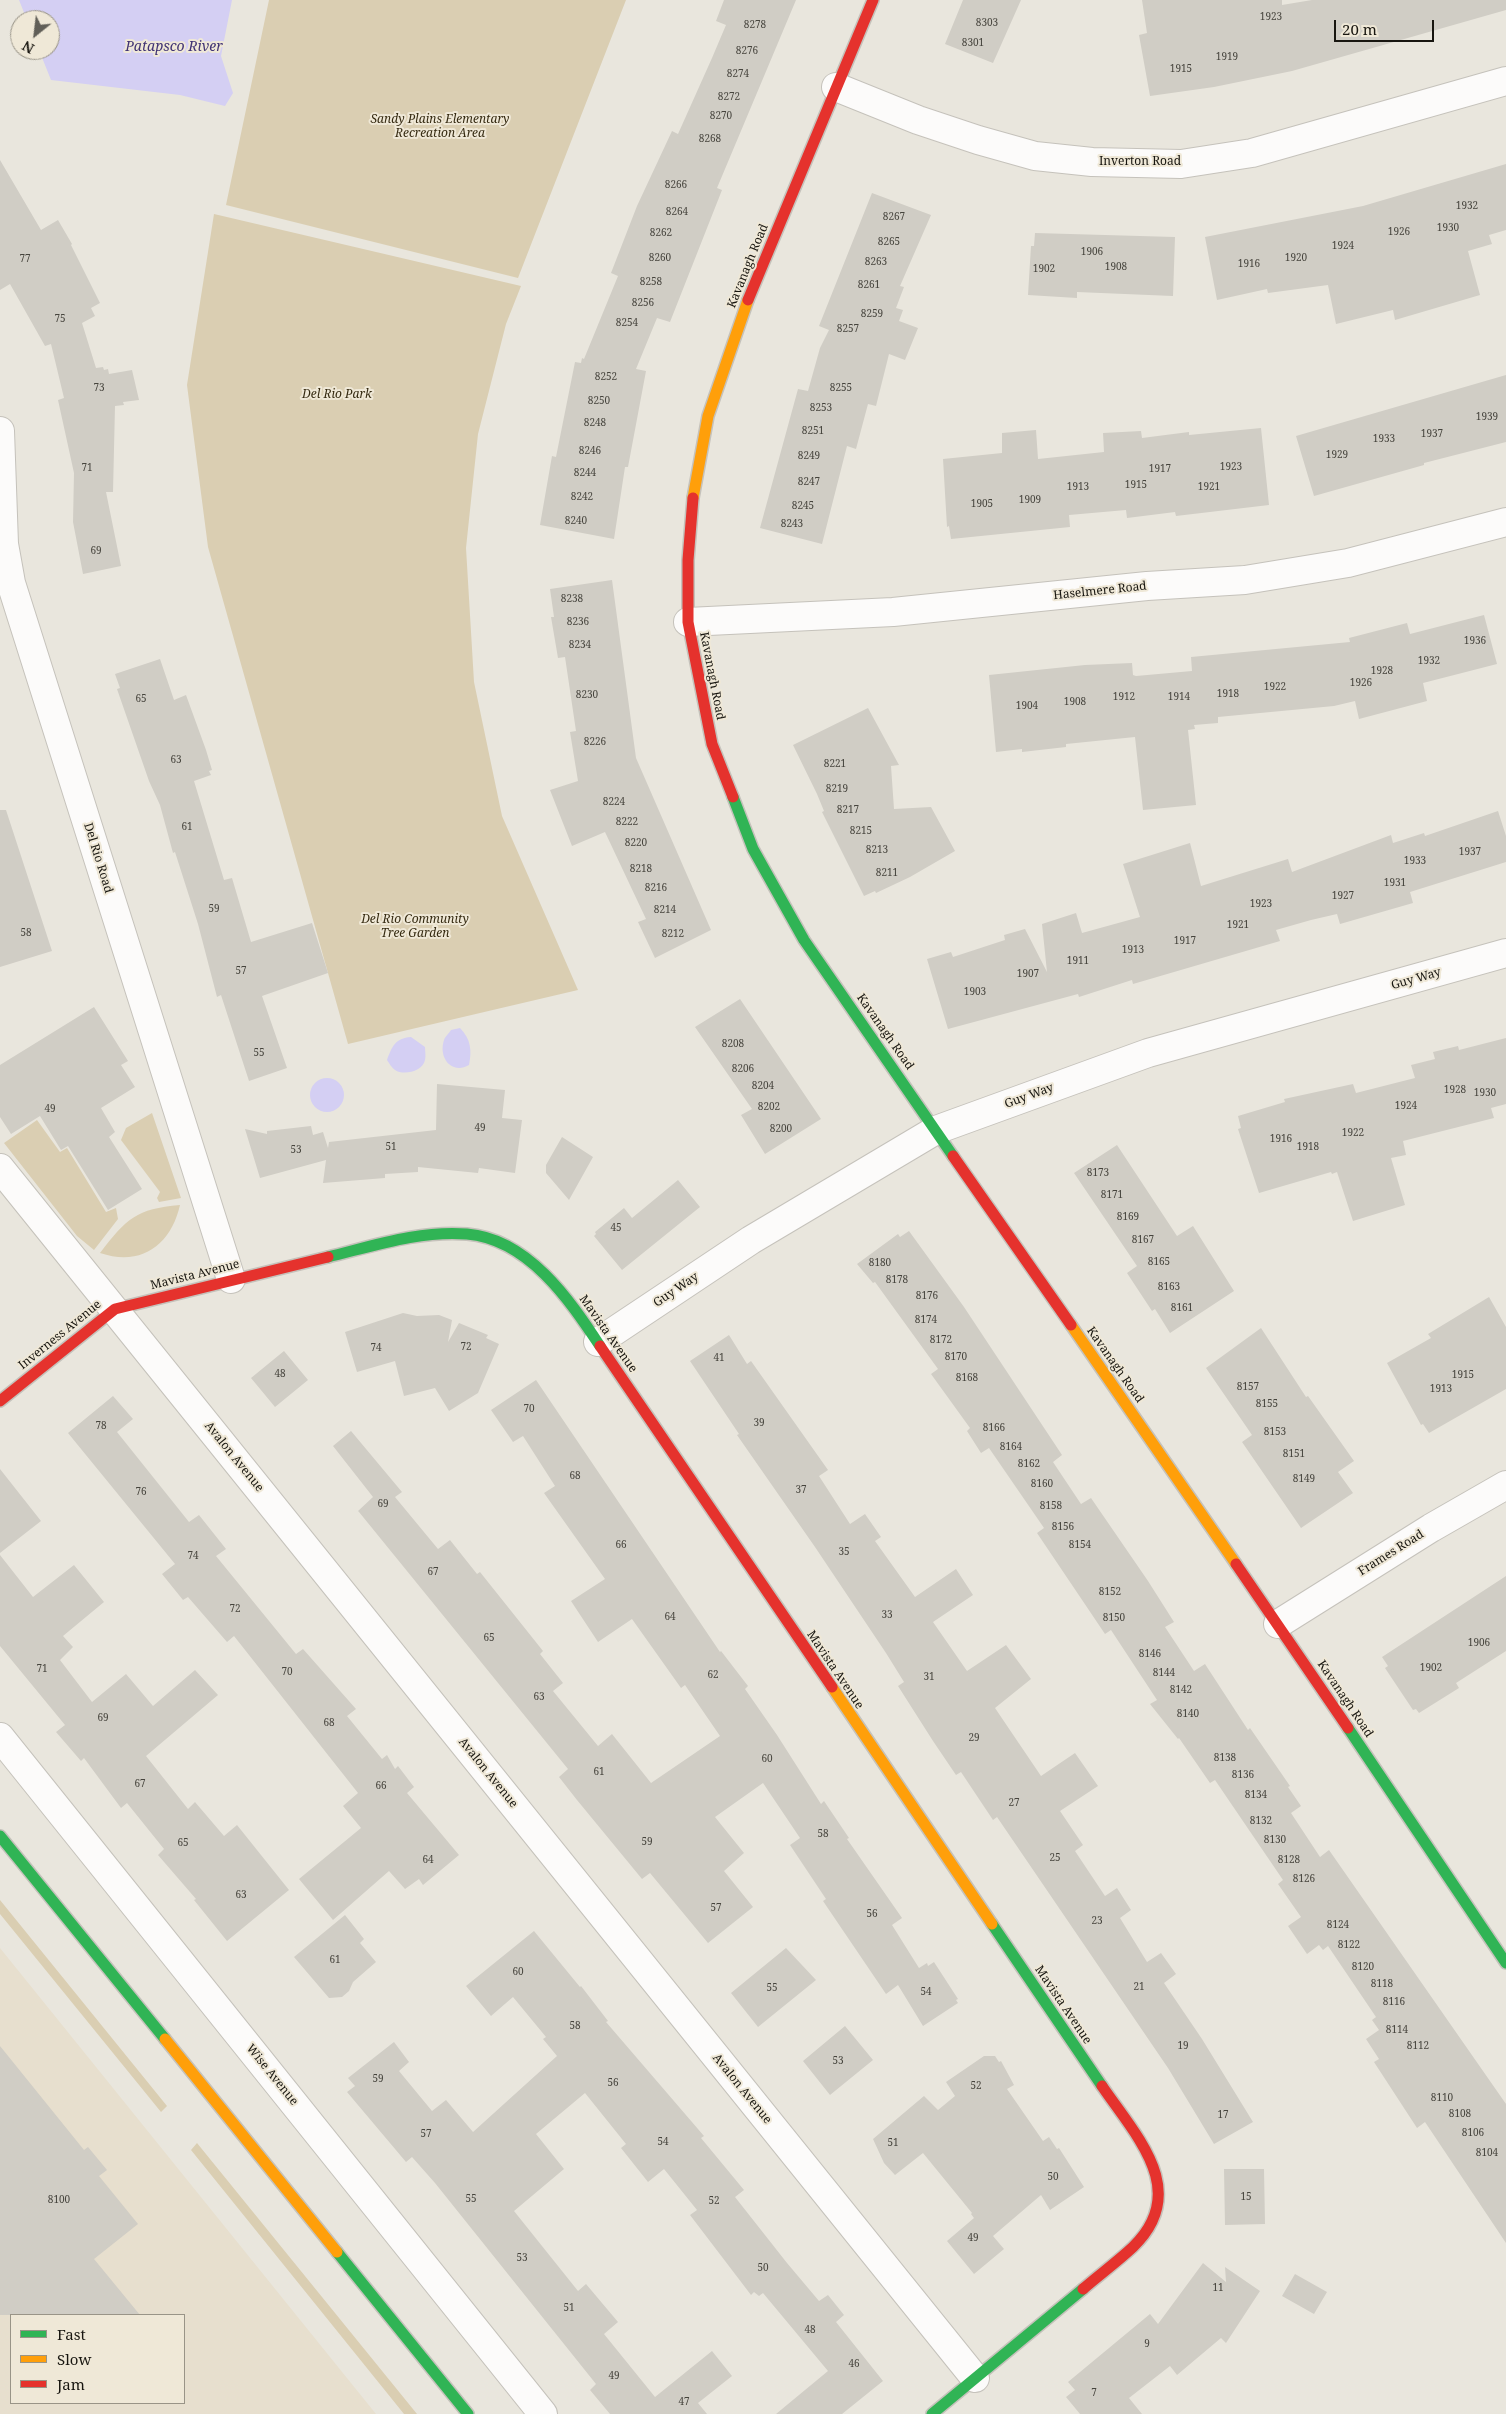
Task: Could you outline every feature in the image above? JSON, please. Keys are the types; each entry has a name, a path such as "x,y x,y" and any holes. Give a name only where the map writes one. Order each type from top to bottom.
{"street":[{"name":"Kavanagh Road","path":"873,0 755,282 708,416 693,495 688,560 688,622 712,744 753,850 804,940 1278,1624 1506,1962"},
{"name":"Inverton Road","path":"836,87 918,120 1035,156 1092,162 1181,164 1252,153 1506,81"},
{"name":"Del Rio Road","path":"0,431 4,544 11,583 231,1279"},
{"name":"Haselmere Road","path":"688,622 893,612 1147,586 1246,580 1348,563 1506,522"},
{"name":"Guy Way","path":"598,1342 751,1240 936,1130 1148,1053 1506,953"},
{"name":"Avalon Avenue","path":"0,1168 975,2378"},
{"name":"Mavista Avenue","path":"115,1309 231,1279 408,1238 450,1233 472,1234 492,1239 512,1248 533,1265 570,1304 598,1342 1146,2151 1159,2178 1160,2200 1152,2224 1134,2246 932,2414"},
{"name":"Inverness Avenue","path":"0,1401 115,1309"},
{"name":"Frames Road","path":"1278,1624 1431,1528 1506,1485"},
{"name":"Wise Avenue","path":"0,1737 543,2414"},
{"path":"0,1836 468,2414"}],"shaded area":[{"path":"0,1948 376,2414 0,2414"}],"green space":[{"name":"Sandy Plains Elementary Recreation Area","path":"269,0 626,0 518,278 226,205"},
{"name":"Del Rio Park","path":"214,214 521,286 506,324 478,434 466,548 474,682 502,816 578,990 348,1044 208,547 187,385"},
{"path":"152,1113 181,1198 159,1202 157,1198 160,1192 121,1140 126,1128"},
{"path":"37,1120 60,1152 67,1148 106,1212 116,1208 118,1219 94,1250 77,1236 4,1143"},
{"path":"180,1205 176,1219 169,1231 162,1241 152,1249 141,1255 129,1257 115,1257 100,1253 118,1231 134,1217 153,1209"},
{"path":"0,1900 167,2106 161,2112 0,1914"},
{"path":"197,2143 417,2414 404,2414 191,2150"}],"water":[{"name":"Patapsco River","path":"19,0 232,0 221,56 233,93 225,106 180,95 51,80 43,60 60,60 60,10 23,10"},
{"path":"460,1028 470,1045 470,1055 469,1065 457,1068 448,1063 443,1053 443,1047 445,1039 451,1030"},
{"path":"411,1037 425,1047 424,1064 417,1070 399,1072 387,1060 398,1041"},
{"path":"327,1078 334,1079 339,1083 343,1088 343,1102 339,1107 334,1111 327,1112 320,1111 315,1107 311,1102 310,1095 311,1088 315,1083 320,1079"}],"building":[{"path":"724,0 796,0 717,188 722,190 670,322 657,318 636,369 646,371 628,467 625,467 614,539 540,525 552,456 556,457 575,362 581,363 582,358 584,359 618,276 611,273 637,206 672,131 678,134 726,25 716,21"},
{"path":"963,0 1021,0 993,63 945,44"},
{"path":"1142,0 1282,0 1282,5 1312,0 1506,0 1506,10 1292,71 1214,87 1150,96 1139,35 1147,33"},
{"path":"0,160 41,230 58,220 72,244 100,303 91,308 95,316 82,323 96,368 103,367 104,370 108,369 109,374 132,370 139,400 123,402 124,405 115,406 113,492 106,492 121,566 83,574 73,522 74,473 58,400 64,398 51,344 45,346 10,284 0,290"},
{"path":"1506,164 1506,230 1489,235 1492,244 1468,251 1480,295 1395,320 1393,310 1336,324 1328,285 1268,293 1267,289 1217,300 1205,237 1363,206"},
{"path":"872,193 931,215 900,286 904,287 896,308 903,310 899,321 918,328 905,360 889,354 876,406 868,404 856,449 847,446 822,544 760,528 798,389 808,391 820,348 829,330 819,326"},
{"path":"1035,233 1175,237 1173,296 1077,292 1077,298 1028,295 1031,246 1034,246"},
{"path":"1506,375 1506,442 1424,463 1424,465 1314,496 1296,436"},
{"path":"1261,428 1269,505 1176,516 1175,512 1127,518 1126,510 1069,515 1070,527 951,539 949,526 947,527 943,459 1002,453 1002,433 1036,430 1038,459 1104,452 1103,433 1141,431 1142,438 1189,432 1189,435"},
{"path":"612,580 636,758 711,930 655,958 638,922 646,919 605,832 572,846 550,790 578,781 570,732 576,731 565,657 558,658 551,617 554,617 550,589"},
{"path":"1484,615 1497,664 1423,683 1427,701 1359,719 1355,701 1334,706 1218,717 1218,723 1194,725 1195,729 1188,730 1196,805 1143,810 1135,737 1066,744 1066,747 1022,752 1022,749 996,752 989,675 1085,665 1132,663 1133,675 1136,676 1192,671 1191,657 1350,642 1349,638 1407,623 1410,634"},
{"path":"160,659 174,700 186,695 206,750 212,770 209,771 211,775 194,781 224,880 232,878 251,942 312,923 328,973 262,996 287,1068 249,1081 221,995 217,997 198,924 175,852 173,853 160,805 149,781 117,689 120,688 115,674"},
{"path":"868,708 899,765 891,766 894,809 931,807 955,851 910,877 876,893 875,891 864,896 822,812 824,811 817,794 793,745"},
{"path":"0,810 6,810 52,951 0,967"},
{"path":"1498,811 1506,836 1506,862 1410,892 1413,903 1340,924 1337,914 1311,920 1276,930 1280,941 1133,984 1132,980 1079,997 1078,994 948,1029 927,959 951,952 953,957 1005,940 1004,935 1025,929 1047,972 1042,924 1076,913 1082,933 1140,917 1123,864 1190,843 1201,886 1288,859 1292,872 1391,835 1393,843 1424,833 1425,836"},
{"path":"740,999 821,1119 765,1154 741,1115 752,1109 695,1027"},
{"path":"94,1007 128,1061 121,1065 135,1087 101,1108 115,1132 109,1137 142,1189 108,1210 68,1146 61,1150 40,1116 11,1134 0,1117 0,1065"},
{"path":"1506,1038 1506,1104 1491,1108 1494,1118 1403,1141 1406,1155 1391,1158 1405,1205 1353,1221 1337,1172 1332,1174 1331,1172 1259,1193 1238,1129 1241,1128 1238,1116 1285,1102 1284,1099 1353,1084 1356,1093 1415,1078 1411,1065 1435,1059 1433,1052 1458,1046 1459,1050"},
{"path":"437,1084 505,1090 502,1118 522,1120 515,1173 479,1168 478,1173 418,1167 418,1172 385,1174 385,1178 323,1183 326,1160 260,1178 245,1129 267,1134 267,1131 311,1126 313,1135 323,1132 328,1148 329,1142 436,1130"},
{"path":"562,1137 593,1157 569,1200 546,1173 546,1165"},
{"path":"1117,1145 1177,1236 1193,1226 1234,1291 1170,1333 1155,1309 1152,1311 1127,1273 1137,1266 1074,1173"},
{"path":"678,1180 700,1207 622,1270 594,1236 595,1232 624,1208 632,1218"},
{"path":"909,1231 964,1307 1062,1455 1053,1462 1081,1504 1091,1498 1148,1581 1174,1622 1165,1627 1194,1671 1205,1664 1248,1730 1250,1728 1290,1786 1288,1787 1301,1806 1291,1813 1320,1857 1329,1850 1506,2104 1506,2243 1425,2122 1417,2128 1374,2062 1379,2059 1366,2039 1379,2030 1372,2020 1376,2017 1328,1946 1323,1950 1319,1945 1307,1954 1288,1926 1301,1917 1278,1884 1283,1880 1215,1780 1210,1783 1179,1738 1150,1704 1157,1700 1111,1630 1105,1634 1037,1533 1044,1528 989,1448 981,1453 967,1431 970,1428 931,1374 938,1369 875,1282 873,1283 857,1264 898,1234 900,1237"},
{"path":"1489,1297 1506,1327 1506,1389 1429,1433 1423,1424 1421,1425 1387,1363 1431,1338 1428,1334"},
{"path":"403,1313 417,1316 439,1315 452,1320 448,1342 459,1323 488,1335 486,1338 499,1344 478,1393 449,1411 435,1388 404,1396 395,1361 357,1372 345,1332"},
{"path":"1261,1328 1306,1397 1308,1396 1354,1461 1338,1472 1353,1493 1301,1528 1242,1442 1252,1435 1206,1368"},
{"path":"729,1335 747,1364 751,1361 828,1470 819,1476 850,1524 865,1514 881,1537 875,1541 915,1597 956,1569 973,1595 933,1622 967,1671 1006,1645 1031,1679 995,1708 1041,1776 1075,1753 1098,1786 1060,1811 1083,1845 1075,1851 1105,1896 1117,1888 1131,1910 1120,1918 1147,1962 1161,1953 1176,1974 1164,1983 1202,2039 1253,2122 1214,2144 1168,2068 997,1817 993,1820 961,1772 956,1775 933,1741 898,1686 904,1682 886,1653 737,1435 739,1434 690,1361"},
{"path":"284,1351 308,1380 275,1407 251,1378"},
{"path":"536,1380 720,1652 748,1686 745,1689 821,1804 824,1801 849,1838 847,1839 902,1918 892,1925 919,1968 927,1963 928,1966 934,1962 958,1999 956,2000 958,2003 923,2026 898,1985 886,1994 823,1901 826,1899 790,1845 800,1838 763,1783 715,1817 744,1853 724,1871 753,1907 708,1943 650,1873 642,1879 577,1800 559,1777 568,1769 358,1511 373,1497 333,1446 351,1431 402,1492 395,1497 438,1549 450,1540 477,1574 480,1572 543,1651 540,1654 563,1683 553,1691 598,1746 612,1734 651,1783 720,1736 685,1685 681,1688 632,1619 598,1642 571,1601 605,1579 544,1493 555,1486 523,1436 513,1442 491,1410"},
{"path":"113,1396 133,1419 117,1432 189,1522 199,1515 226,1549 216,1556 296,1654 303,1649 356,1709 347,1716 382,1759 387,1755 395,1769 398,1766 414,1787 407,1793 459,1855 423,1885 419,1879 405,1889 389,1871 333,1920 299,1879 361,1828 343,1806 358,1793 234,1636 227,1642 188,1597 183,1600 162,1574 175,1564 68,1433"},
{"path":"0,1469 41,1521 0,1553"},
{"path":"0,1555 33,1597 74,1565 104,1602 63,1636 73,1647 60,1660 92,1702 126,1674 153,1706 195,1670 218,1695 146,1756 188,1809 195,1802 224,1836 237,1825 289,1890 227,1941 194,1900 196,1899 158,1855 164,1849 127,1803 121,1808 84,1758 81,1761 56,1732 65,1725 0,1646"},
{"path":"1506,1576 1506,1651 1456,1683 1459,1688 1419,1713 1416,1709 1413,1710 1385,1668 1388,1666 1382,1657"},
{"path":"345,1915 364,1939 360,1943 376,1962 353,1982 349,1991 342,1997 329,1998 294,1957"},
{"path":"534,1931 581,1986 608,2021 606,2022 704,2136 701,2138 744,2190 735,2197 787,2263 819,2301 828,2295 844,2315 836,2322 883,2381 842,2414 776,2414 828,2371 763,2293 759,2296 754,2292 751,2295 690,2215 697,2210 664,2169 648,2182 621,2148 626,2144 585,2093 536,2134 564,2169 514,2211 578,2291 586,2284 618,2322 604,2334 655,2397 712,2351 732,2376 698,2403 707,2414 610,2414 590,2390 596,2384 435,2183 412,2157 406,2162 347,2092 355,2086 348,2078 394,2042 409,2062 399,2071 432,2111 446,2100 473,2132 557,2056 543,2039 546,2037 513,1997 491,2016 466,1986"},
{"path":"786,1948 816,1980 758,2027 731,1993"},
{"path":"845,2026 873,2060 830,2095 803,2061"},
{"path":"0,2046 84,2150 88,2147 107,2170 99,2176 138,2224 94,2259 139,2314 0,2315"},
{"path":"984,2056 995,2056 999,2062 1001,2061 1014,2085 1007,2089 1043,2141 1049,2137 1057,2149 1059,2148 1084,2187 1050,2210 1041,2195 993,2236 1004,2249 974,2274 947,2241 974,2218 972,2213 923,2153 895,2175 884,2163 873,2139 924,2096 938,2110 955,2096 946,2082"},
{"path":"1224,2169 1264,2169 1265,2224 1225,2225"},
{"path":"1203,2263 1226,2282 1225,2267 1260,2291 1226,2343 1221,2338 1177,2375 1170,2366 1129,2398 1142,2414 1080,2414 1066,2397 1075,2390 1068,2382 1150,2314 1158,2324"},
{"path":"1295,2274 1327,2292 1314,2314 1282,2296"}],"traffic: fast":[{"path":"733,797 753,849 804,940 953,1156"},
{"path":"328,1257 397,1240 432,1234 467,1234 489,1238 509,1247 528,1259 545,1274 575,1309 600,1346"},
{"path":"1348,1728 1506,1963"},
{"path":"0,1836 165,2039"},
{"path":"992,1924 1102,2086"},
{"path":"337,2252 468,2414"},
{"path":"932,2414 1083,2289"}],"traffic: slow":[{"path":"693,498 708,416 748,300"},
{"path":"1071,1325 1236,1564"},
{"path":"832,1687 992,1924"},
{"path":"165,2039 337,2252"}],"traffic: jam":[{"path":"748,300 873,0"},
{"path":"693,498 688,560 688,622 712,744 733,797"},
{"path":"953,1156 1071,1325"},
{"path":"0,1401 115,1309 328,1257"},
{"path":"600,1346 832,1687"},
{"path":"1236,1564 1348,1728"},
{"path":"1083,2289 1133,2247 1150,2226 1157,2205 1158,2185 1152,2164 1142,2144 1102,2086"}],"park label":[{"name":"Del Rio Community Tree Garden","path":"415,927"}]}
